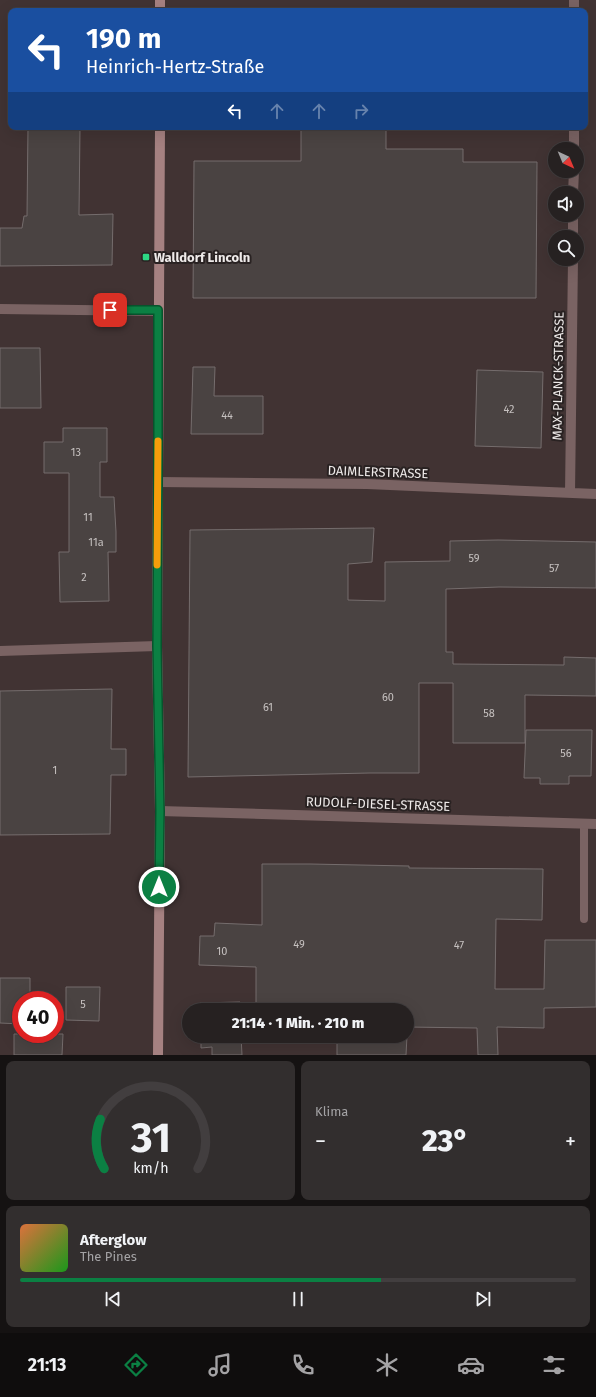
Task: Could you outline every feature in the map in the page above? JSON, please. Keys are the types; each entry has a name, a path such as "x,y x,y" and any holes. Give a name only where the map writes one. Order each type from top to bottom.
{"street":[{"path":"158,1055 160,811 157,646 160,130"},
{"path":"574,130 574,142"},
{"name":"MAX-PLANCK-STRASSE","path":"570,493 573,266"},
{"path":"0,309 158,310"},
{"name":"DAIMLERSTRASSE","path":"158,482 367,484 596,494"},
{"path":"0,651 157,646"},
{"name":"RUDOLF-DIESEL-STRASSE","path":"160,811 596,824"}],"lane":[{"path":"584,824 584,919"}],"shaded area":[{"path":"0,0 596,0 596,1055 0,1055"}],"building":[{"path":"28,130 80,130 79,215 113,214 112,265 0,266 0,228 22,228 24,216 27,216"},
{"path":"301,130 386,130 386,149 463,149 463,162 537,162 536,298 193,298 194,161 301,161"},
{"path":"0,348 40,348 41,408 0,408"},
{"path":"193,367 215,367 214,396 263,396 263,434 191,434"},
{"path":"477,370 543,372 541,448 475,446"},
{"path":"63,428 107,428 107,462 100,462 100,497 114,497 116,532 116,552 108,552 109,601 60,602 59,552 69,552 69,473 44,473 44,442 63,442"},
{"path":"374,528 372,562 348,564 348,600 385,601 385,562 450,561 450,541 498,540 596,542 596,588 499,587 446,589 446,652 453,652 453,664 564,665 564,657 596,658 596,696 525,695 525,743 453,743 453,683 419,683 419,773 188,777 190,530"},
{"path":"112,689 111,749 126,749 126,775 111,775 110,834 0,835 0,691"},
{"path":"526,730 592,730 591,776 569,776 569,784 540,784 540,778 524,778"},
{"path":"262,864 409,866 409,868 543,869 542,920 496,919 495,989 544,989 545,940 596,940 596,1007 544,1008 544,1028 497,1027 498,1055 478,1055 477,1028 414,1027 414,1003 256,1003 256,967 199,965 200,936 214,936 215,923 262,925"},
{"path":"0,978 30,978 30,991 12,991 12,1024 0,1023"},
{"path":"66,987 100,987 99,1021 66,1020"},
{"path":"240,1002 240,1003 200,1003"},
{"path":"14,1043 63,1043 62,1055 14,1055"},
{"path":"201,1043 241,1043 242,1055 212,1055 212,1047 201,1048"},
{"path":"337,1043 407,1043 406,1055 337,1055"}],"slow traffic":[{"path":"157,565 158,441"}],"place":[{"name":"Walldorf Lincoln","path":"146,257"}],"route":[{"path":"110,310 158,310 157,646 160,811 159,887"}]}
